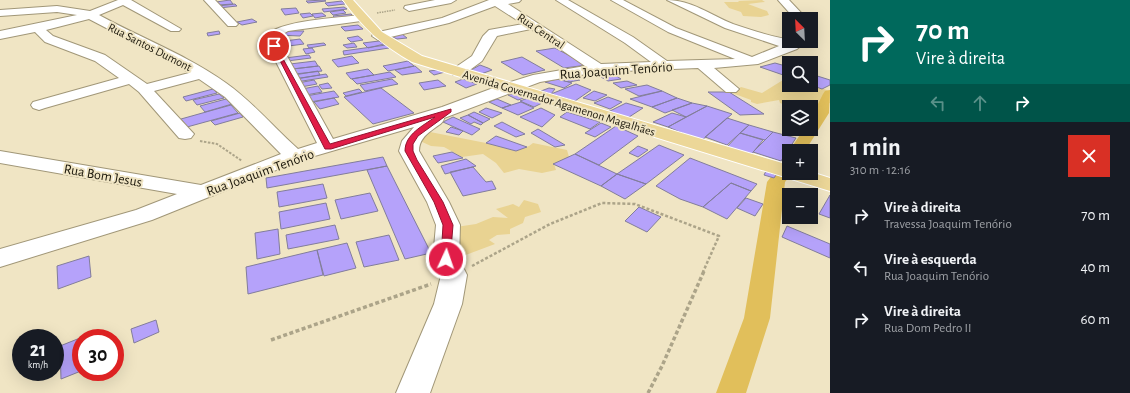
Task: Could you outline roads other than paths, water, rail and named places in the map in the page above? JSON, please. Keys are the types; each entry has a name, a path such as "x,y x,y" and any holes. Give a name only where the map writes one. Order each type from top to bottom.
{"main road":[{"name":"Avenida Governador Agamenon Magalhães","path":"348,0 360,17 378,36 417,59 782,171"},
{"name":"Avenida Governador Agamenon Magalhães","path":"818,179 829,181"}],"street":[{"path":"209,0 232,24"},
{"path":"409,8 451,0"},
{"name":"Rua Central","path":"482,0 496,2 534,25 598,68"},
{"path":"378,36 445,22 496,2 516,0"},
{"path":"561,0 629,40 665,66"},
{"path":"616,0 672,30 753,61"},
{"path":"672,0 725,24 782,39"},
{"path":"783,0 794,12"},
{"path":"0,35 38,28 89,14 124,1 176,29"},
{"name":"Rua Santos Dumont","path":"0,13 57,9 89,14 182,62 232,94 276,141 294,156"},
{"path":"328,147 274,46 272,37 278,31 286,28 360,17"},
{"path":"458,72 477,58 489,36 493,33 534,25"},
{"path":"38,28 49,39 100,58 138,84 185,134"},
{"name":"Rua Joaquim Tenório","path":"0,258 114,225 205,192 294,156 448,111 508,87 551,74 598,68 702,65 753,61 785,48"},
{"path":"702,65 731,89"},
{"path":"39,105 138,84 201,74"},
{"path":"413,393 448,304 454,275 446,259 448,225 438,202 413,160 409,151 409,144 415,135 448,111"},
{"name":"Rua Bom Jesus","path":"0,157 205,192"}],"waterway":[{"path":"802,144 822,113 830,94"},
{"path":"731,393 757,318 776,182 780,177"}]}
